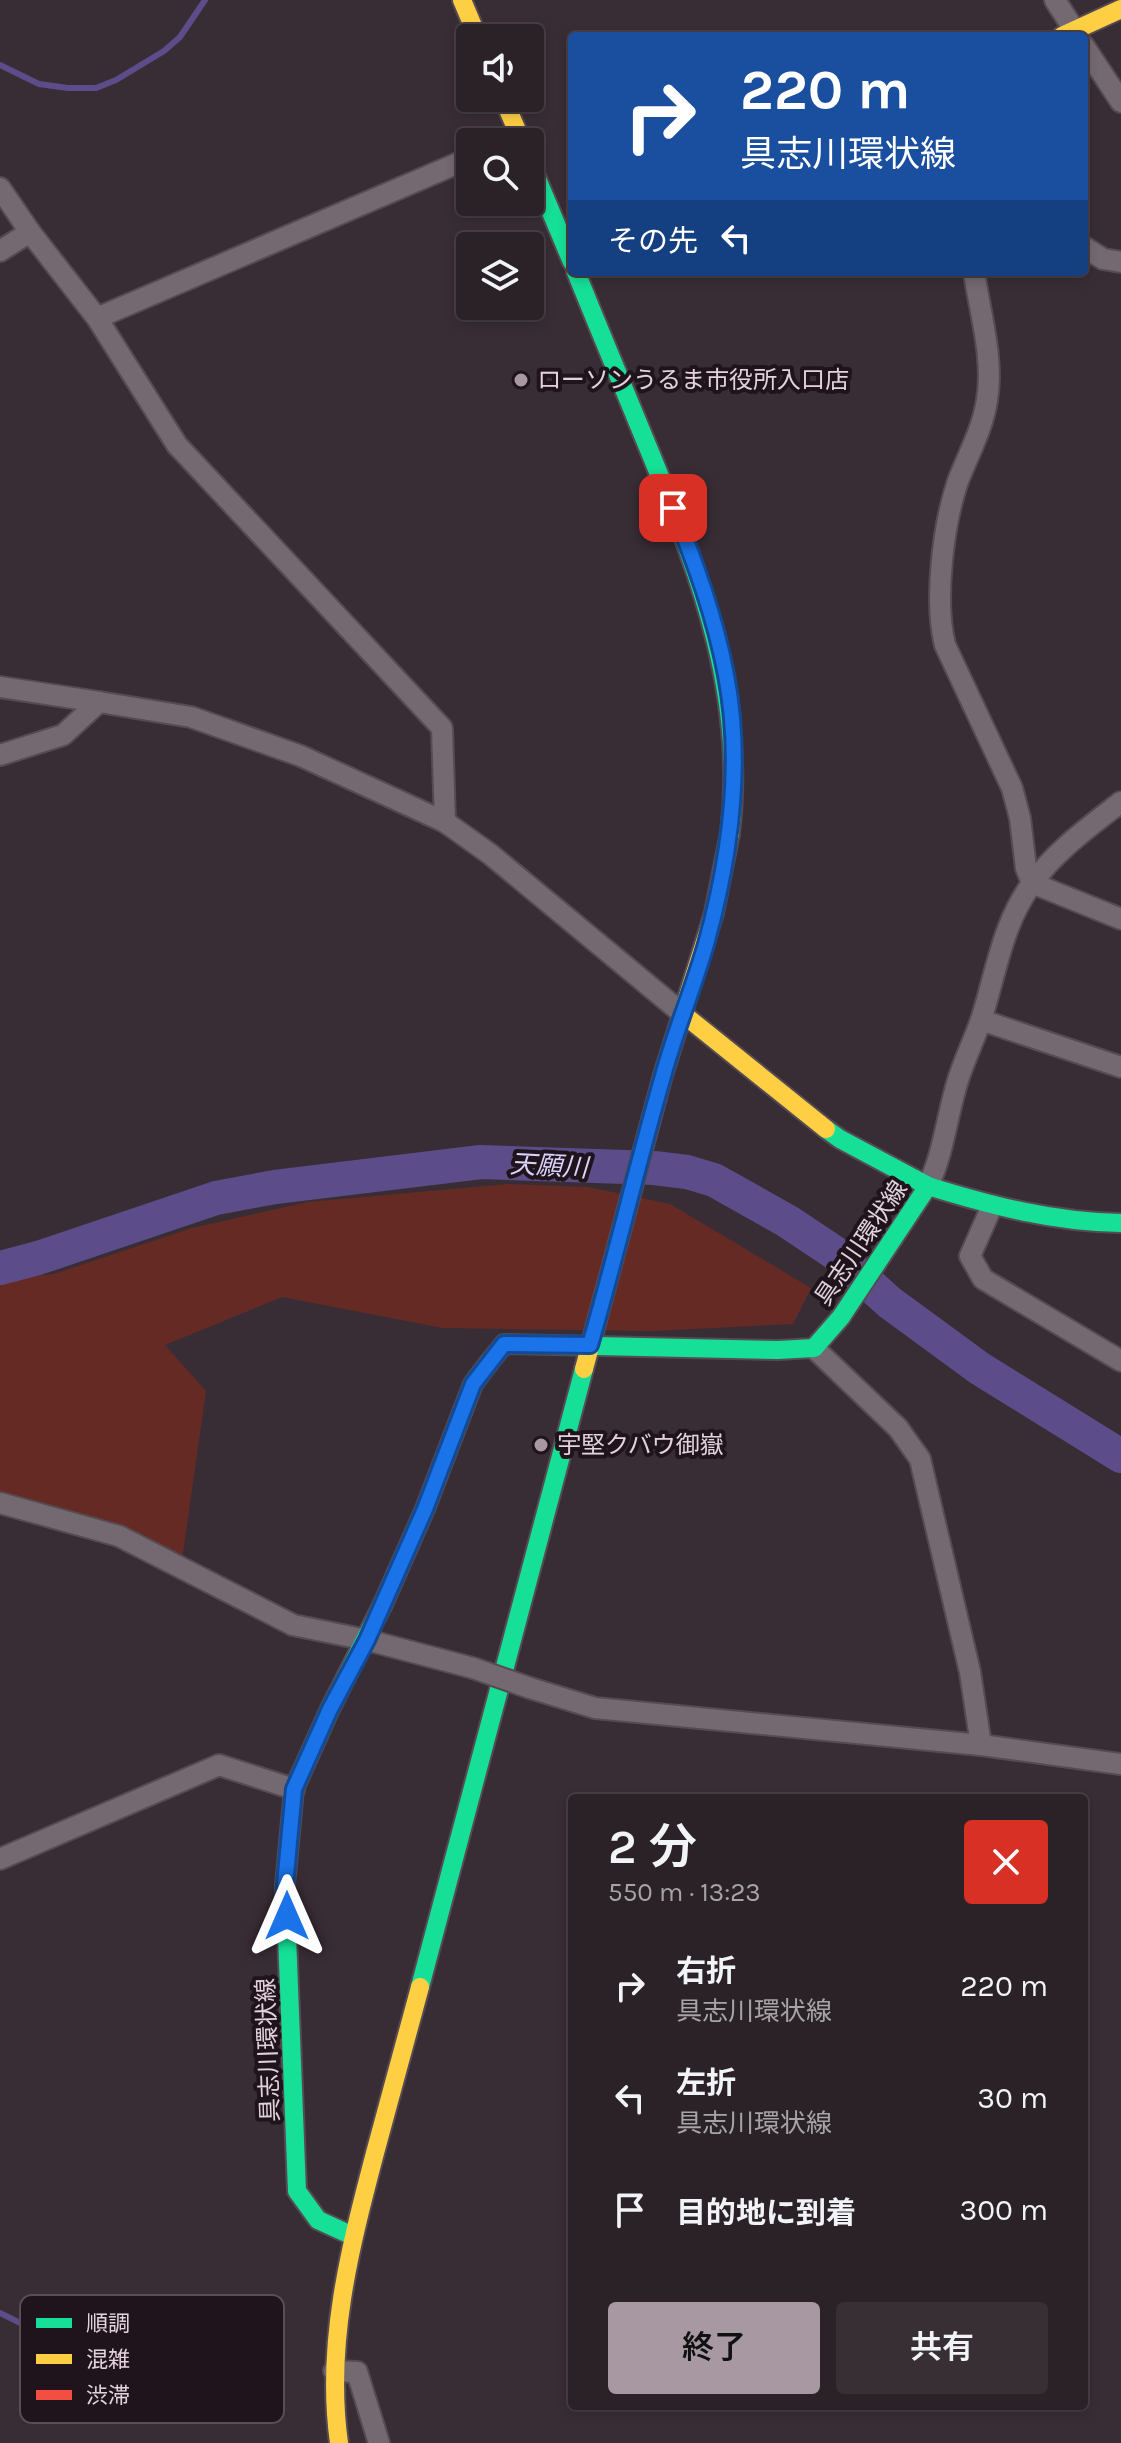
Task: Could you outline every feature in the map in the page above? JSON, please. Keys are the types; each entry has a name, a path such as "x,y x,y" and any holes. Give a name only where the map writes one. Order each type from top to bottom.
{"main road":[{"path":"462,0 472,24"},
{"path":"1082,32 1121,9"},
{"path":"544,194 568,248"},
{"path":"339,2443 334,2415 334,2337 353,2236 663,1075 707,942 732,812 733,746 726,677 710,607 685,537 578,276"},
{"name":"具志川環状線","path":"353,2236 318,2220 297,2191 285,1885 294,1789 330,1709 367,1640 425,1509 473,1384 504,1344 778,1350 814,1348 841,1317 928,1186 840,1139 683,1014"},
{"path":"928,1186 992,1206 1090,1224 1121,1223"}],"street":[{"path":"1055,0 1071,32"},
{"path":"1088,56 1121,102"},
{"path":"97,318 456,164"},
{"path":"0,188 97,318 177,445 442,728 445,822"},
{"path":"0,251 30,232"},
{"path":"1088,250 1103,259 1121,262"},
{"path":"975,276 986,353 987,399 952,501 939,607 940,626 945,645 1012,788 1020,818 1026,868 1032,883 1121,919"},
{"path":"0,687 191,717 301,756 445,822 490,854 683,1014"},
{"path":"0,755 63,735 99,702"},
{"path":"928,1186 938,1165 959,1079 981,1020 1011,921 1032,883 1080,835 1121,802"},
{"path":"981,1020 1121,1067"},
{"path":"992,1206 970,1256 983,1279 1121,1361"},
{"path":"814,1348 898,1428 920,1459 970,1672 981,1745"},
{"path":"0,1503 119,1536 293,1625 367,1640 473,1668 595,1708 981,1745 1121,1764"},
{"path":"0,1859 219,1765 294,1789"},
{"path":"334,2371 357,2372 379,2443"}],"shaded area":[{"path":"507,1184 588,1187 670,1204 811,1288 793,1324 652,1331 443,1328 282,1297 165,1345 206,1391 181,1567 0,1503 0,1280 54,1274 192,1228 308,1202"}],"waterway":[{"path":"0,65 39,84 96,88 116,80 164,51 180,37 205,0"},
{"name":"天願川","path":"0,1268 216,1198 275,1187 481,1162 687,1172 714,1180 787,1221 835,1253 889,1302 979,1368 1121,1456"},
{"path":"0,2313 20,2323"}],"traffic: fast":[{"path":"544,195 568,252"},
{"path":"578,276 688,549 716,641 732,735 730,833"},
{"path":"488,1364 504,1344 778,1350 814,1348 841,1317 928,1186 826,1129"},
{"path":"928,1186 1023,1212 1072,1220 1121,1223"},
{"path":"420,1987 584,1369"},
{"path":"353,2236 318,2220 297,2191 285,1885 294,1789 383,1604"}],"traffic: slow":[{"path":"462,0 472,24"},
{"path":"1071,32 1121,9"},
{"path":"509,112 516,128"},
{"path":"584,1369 663,1075 714,913 730,833"},
{"path":"683,1014 826,1129"},
{"path":"339,2443 335,2369 342,2296 366,2189 420,1987"}],"traffic: jam":[{"path":"383,1604 425,1509 473,1384 488,1364"}],"place":[{"name":"ローソンうるま市役所入口店","path":"521,380"},
{"name":"宇堅クバウ御嶽","path":"541,1445"}],"route":[{"path":"287,1916 285,1885 294,1789 330,1709 367,1640 425,1509 473,1384 504,1344 590,1345 663,1075 707,942 732,812 733,746 726,677 710,607 673,508"}]}
